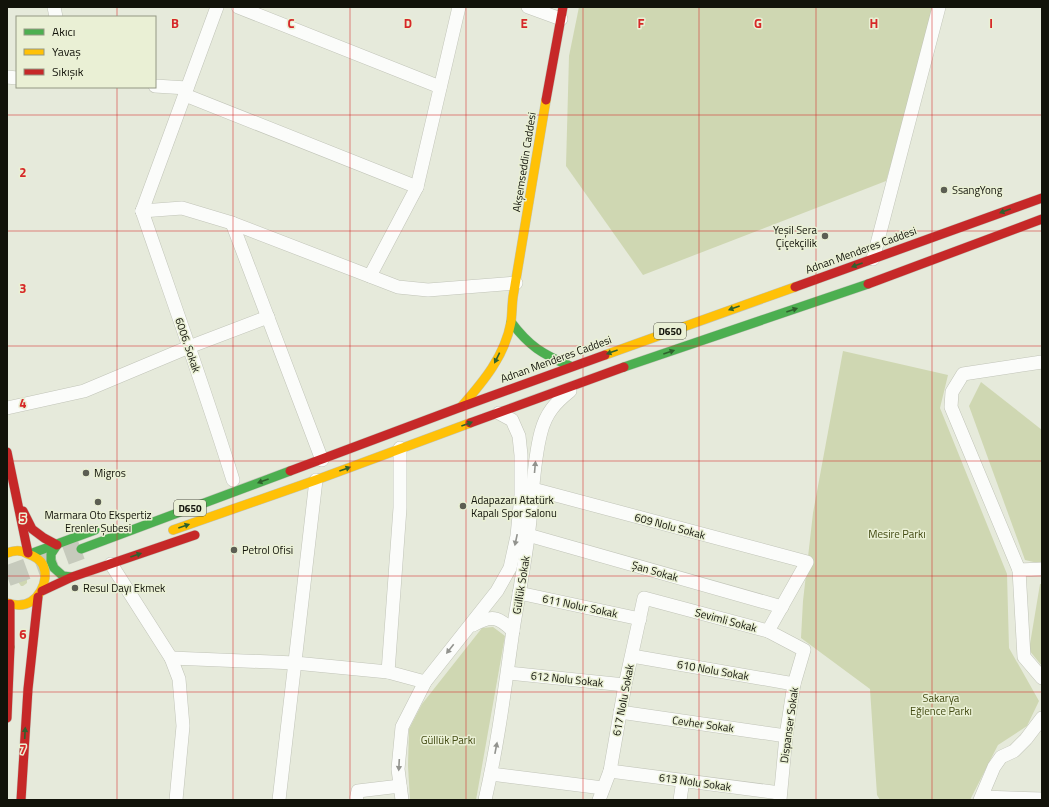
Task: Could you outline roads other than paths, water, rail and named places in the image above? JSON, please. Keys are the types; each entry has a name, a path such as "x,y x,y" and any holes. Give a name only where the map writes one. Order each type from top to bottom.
{"main road":[{"name":"Akşemseddin Caddesi","path":"461,406 486,378 496,362 511,322 516,283 562,13"},
{"name":"Adnan Menderes Caddesi","path":"81,548 322,460 461,406 570,366 1042,198"},
{"path":"161,534 312,481 580,383 873,282 1042,219"},
{"path":"511,322 521,337 534,349 549,358 570,366"},
{"path":"7,452 15,495 29,553"},
{"path":"261,472 274,468 300,468"},
{"path":"288,500 312,481"},
{"path":"15,495 32,529 44,538 57,544"},
{"path":"29,553 102,528"},
{"path":"7,718 9,643 8,604 17,606 25,605 32,602 40,594 72,577 206,531"},
{"path":"57,544 51,554 51,561 54,568 63,576 72,577"},
{"path":"7,553 19,551 29,553 42,565 45,573 45,582 40,594 28,688 21,800"}],"street":[{"path":"218,7 142,211 182,208 232,223 398,287 428,290 516,283"},
{"path":"238,7 440,88"},
{"path":"370,276 417,187 459,7"},
{"path":"528,7 562,13"},
{"path":"873,259 939,7"},
{"path":"156,86 186,91 417,187"},
{"name":"6006. Sokak","path":"142,211 211,408 233,480"},
{"path":"232,223 322,460"},
{"path":"7,408 84,391 189,347 268,317"},
{"path":"1042,362 963,374 952,392 951,407 1020,570 1024,657 1042,678"},
{"name":"Güllük Sokak","path":"485,800 491,774 508,673 528,535 535,462 541,431 548,412 561,398 580,383"},
{"name":"Güllük Sokak","path":"402,800 398,769 402,726 424,682 497,592 510,568 517,536 521,495 519,436 512,420 498,413"},
{"path":"388,672 400,508 400,448"},
{"path":"279,800 312,481"},
{"name":"609 Nolu Sokak","path":"533,489 807,562 782,607"},
{"name":"Şan Sokak","path":"528,535 782,607"},
{"path":"111,564 171,658 180,679 183,726 176,800"},
{"path":"1020,570 1042,569"},
{"name":"611 Nolur Sokak","path":"519,593 640,619"},
{"name":"617 Nolu Sokak","path":"601,794 610,771 625,685 644,598"},
{"name":"Sevimli Sokak","path":"644,598 768,631 804,650"},
{"path":"768,631 782,607"},
{"path":"469,627 484,619 496,619 506,623 513,631"},
{"name":"Dispanser Sokak","path":"780,797 786,736 794,684 804,650"},
{"name":"610 Nolu Sokak","path":"632,656 794,684"},
{"path":"171,658 294,663 388,672 424,682"},
{"name":"612 Nolu Sokak","path":"508,673 625,685"},
{"name":"Cevher Sokak","path":"620,712 786,736"},
{"path":"1042,718 1026,739 1014,750 1001,757 994,767 981,798 1042,799"},
{"name":"613 Nolu Sokak","path":"610,771 683,780 780,797"},
{"path":"491,774 601,794"},
{"path":"680,800 683,780"},
{"path":"356,800 358,791 400,786"}],"tunnel":[{"path":"7,576 81,549"}],"place":[{"name":"SsangYong","path":"944,190"},
{"name":"Yeşil Sera Çiçekçilik","path":"825,236"},
{"name":"Migros","path":"86,473"},
{"name":"Marmara Oto Ekspertiz Erenler Şubesi","path":"98,502"},
{"name":"Adapazarı Atatürk Kapalı Spor Salonu","path":"463,506"},
{"name":"Petrol Ofisi","path":"234,550"},
{"name":"Resul Dayı Ekmek","path":"75,588"}],"park label":[{"name":"Mesire Parkı","path":"897,534"},
{"name":"Sakarya Eğlence Parkı","path":"941,704"},
{"name":"Güllük Parkı","path":"448,740"}]}
